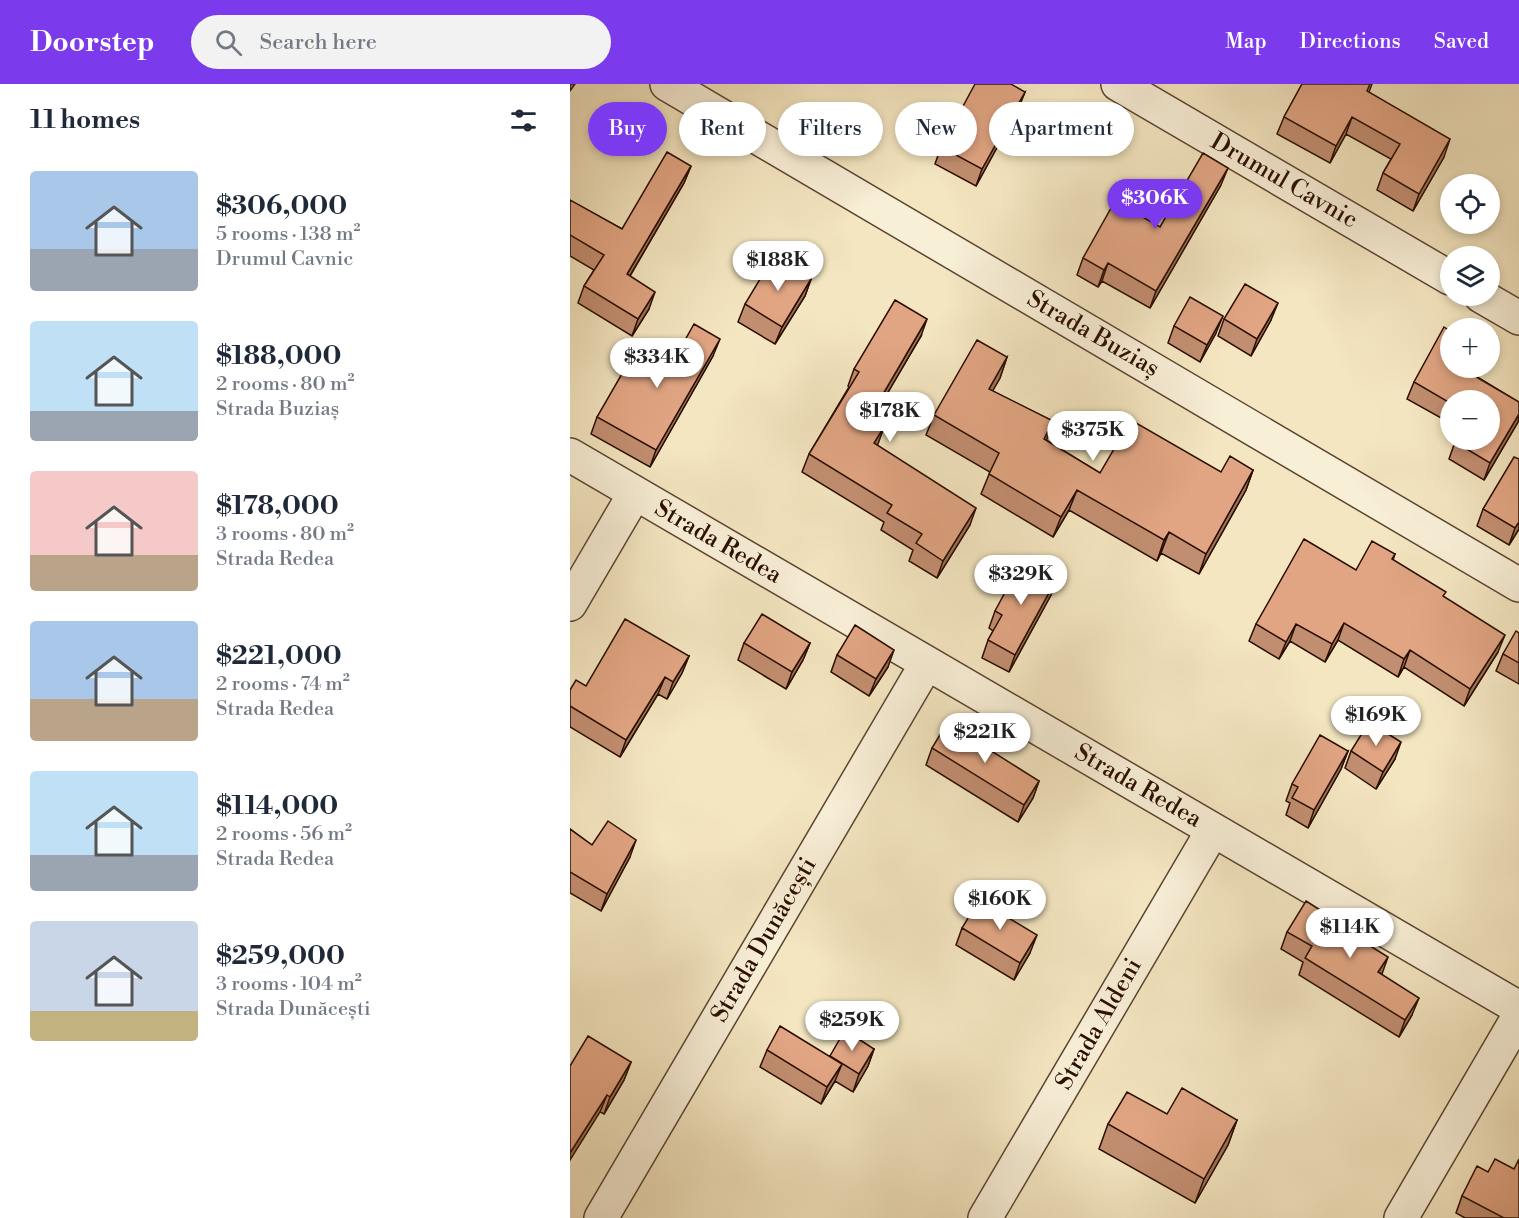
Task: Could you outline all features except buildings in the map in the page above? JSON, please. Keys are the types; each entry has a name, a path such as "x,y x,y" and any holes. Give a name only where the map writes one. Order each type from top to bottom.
{"street":[{"name":"Strada Buziaș","path":"667,84 1519,585"},
{"name":"Drumul Cavnic","path":"1118,84 1440,272"},
{"path":"1498,306 1519,318"},
{"name":"Strada Redea","path":"570,455 1519,1008"},
{"path":"570,604 635,494"},
{"name":"Strada Dunăcești","path":"601,1218 927,663"},
{"name":"Strada Aldeni","path":"985,1218 1213,830"},
{"path":"1401,1218 1519,1016"}]}
